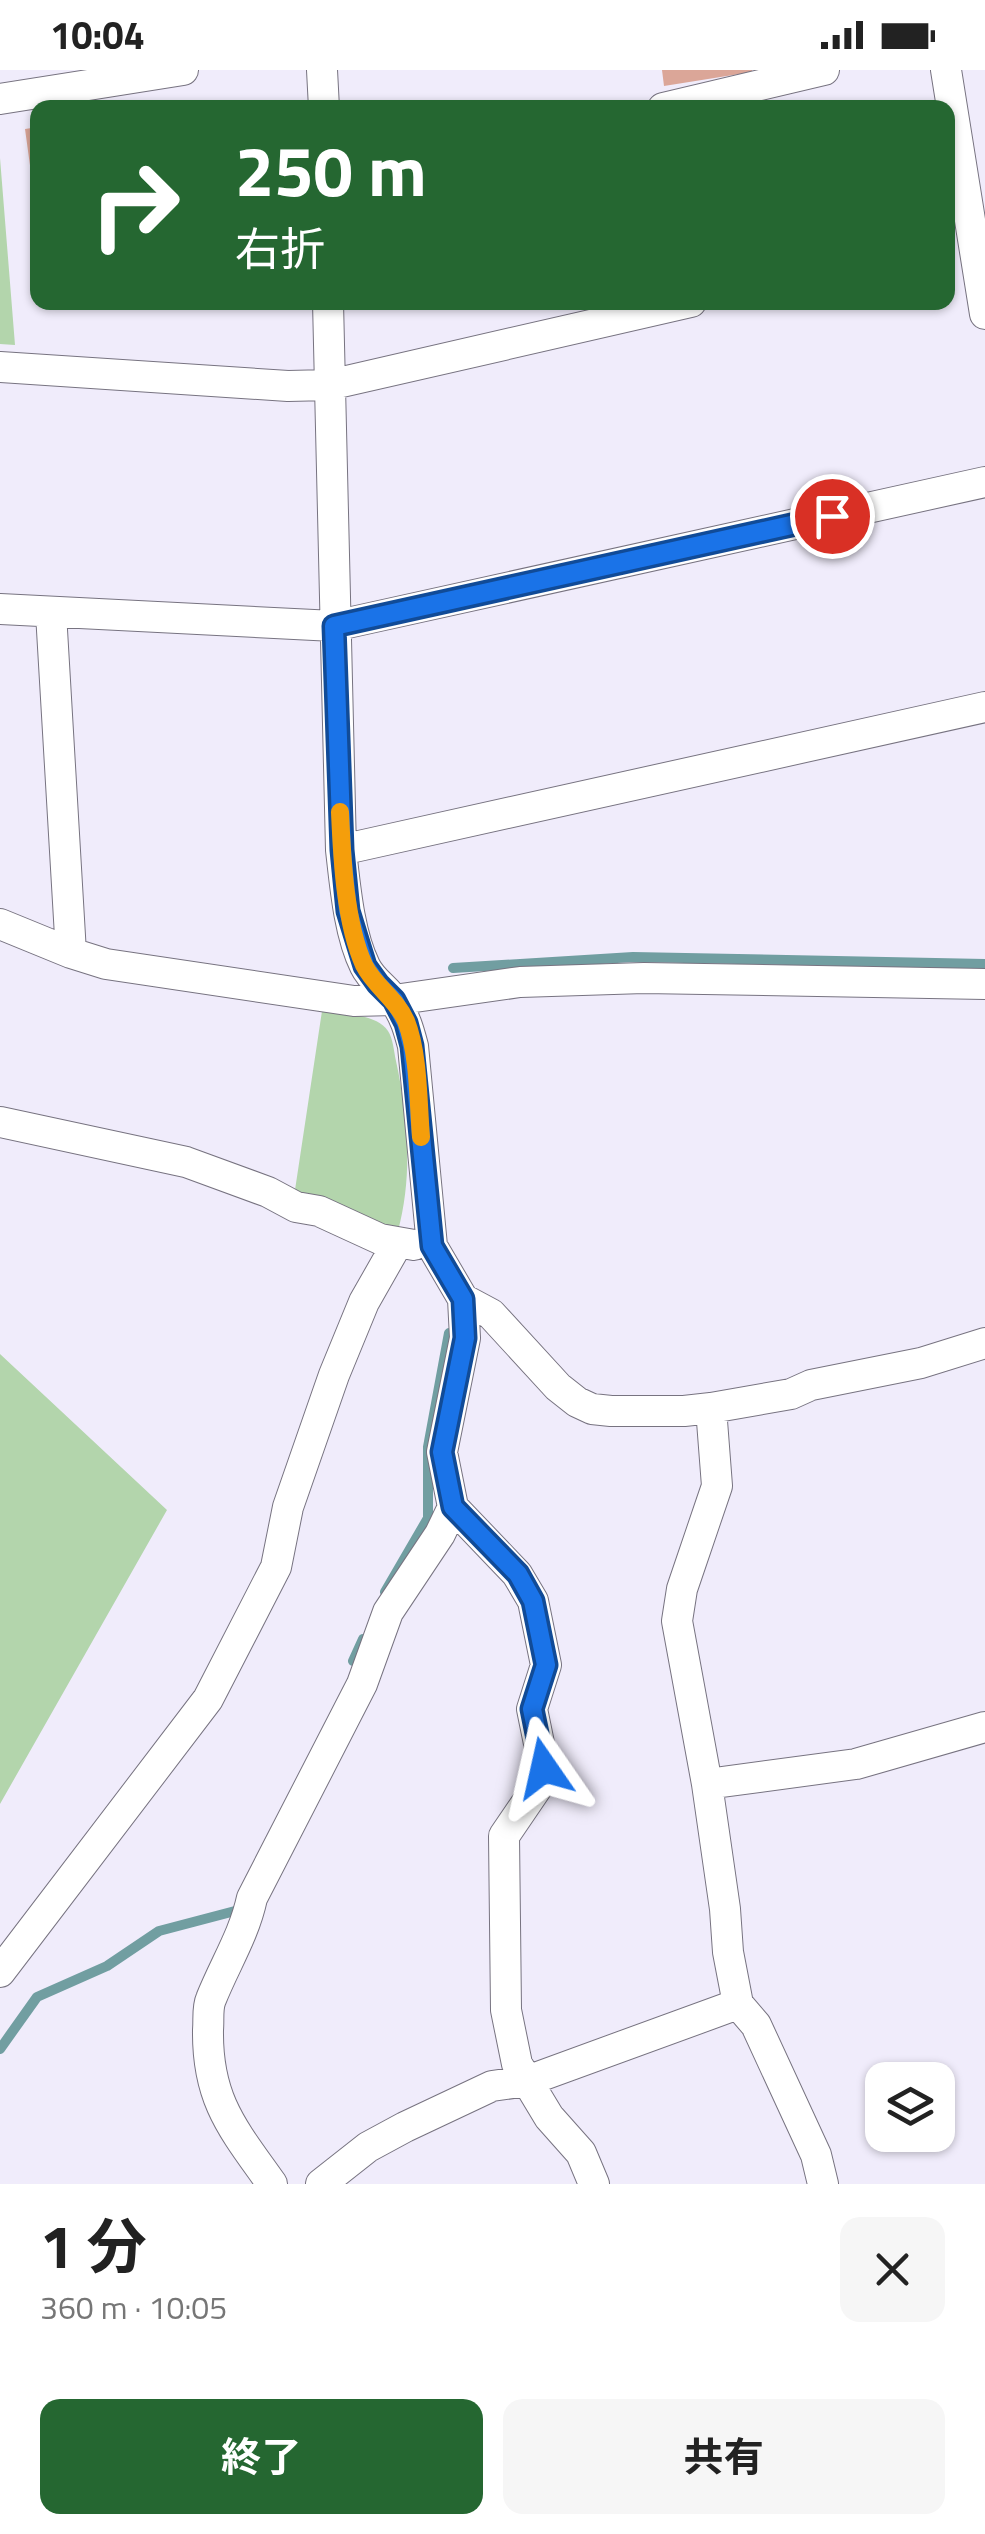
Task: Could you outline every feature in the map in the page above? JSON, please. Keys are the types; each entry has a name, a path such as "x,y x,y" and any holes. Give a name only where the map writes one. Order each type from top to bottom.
{"street":[{"path":"0,99 183,70"},
{"path":"322,70 324,100"},
{"path":"697,100 824,70"},
{"path":"946,70 950,100"},
{"path":"955,139 968,239 985,314"},
{"path":"328,310 334,626 348,911 365,966 394,1000 406,1023 412,1046 432,1246 463,1299 465,1338 442,1452 453,1507 518,1574 533,1601 546,1665 532,1709 544,1768 538,1786 504,1836 506,2010 517,2064 548,2118 580,2153 594,2184"},
{"path":"0,367 329,386 657,310"},
{"path":"0,610 334,626 985,482"},
{"path":"51,612 71,953"},
{"path":"342,850 985,707"},
{"path":"0,924 106,964 354,1001 394,1000 520,982 644,978 985,984"},
{"path":"0,1122 186,1162 268,1192 296,1207 319,1211 380,1239 432,1246"},
{"path":"0,1972 208,1699 276,1566 288,1507 334,1375 364,1302 397,1244"},
{"path":"463,1299 491,1314 558,1387 592,1409 684,1412 712,1408 791,1394 811,1385 921,1363 985,1343"},
{"path":"712,1408 717,1486 682,1588 677,1620 738,2004 756,2025 816,2155 823,2184"},
{"path":"272,2184 226,2118 214,2088 208,2044 209,2004 246,1924 252,1898 362,1684 388,1612 440,1534 453,1507"},
{"path":"706,1784 856,1764 985,1727"},
{"path":"321,2184 368,2147 492,2086 527,2081 738,2004"}],"green space":[{"path":"0,158 15,345 0,344"},
{"path":"322,1011 375,1021 391,1037 407,1146 403,1210 398,1231 393,1234 295,1190"},
{"path":"0,1354 167,1510 0,1804"}],"building":[{"path":"662,70 752,70 752,72 664,86"},
{"path":"30,128 30,165 25,129"}],"waterway":[{"path":"453,968 633,957 985,964"},
{"path":"385,1592 428,1518 428,1447 449,1333"},
{"path":"353,1661 363,1639"},
{"path":"0,2049 37,1997 107,1966 159,1931 235,1911"}],"slow traffic":[{"path":"340,812 348,911 365,966 394,1000 406,1023 421,1137"}],"route":[{"path":"544,1768 532,1709 546,1665 533,1601 518,1574 453,1507 442,1452 465,1338 463,1299 432,1246 412,1046 406,1023 394,1000 365,966 348,911 334,626 832,516"}]}
